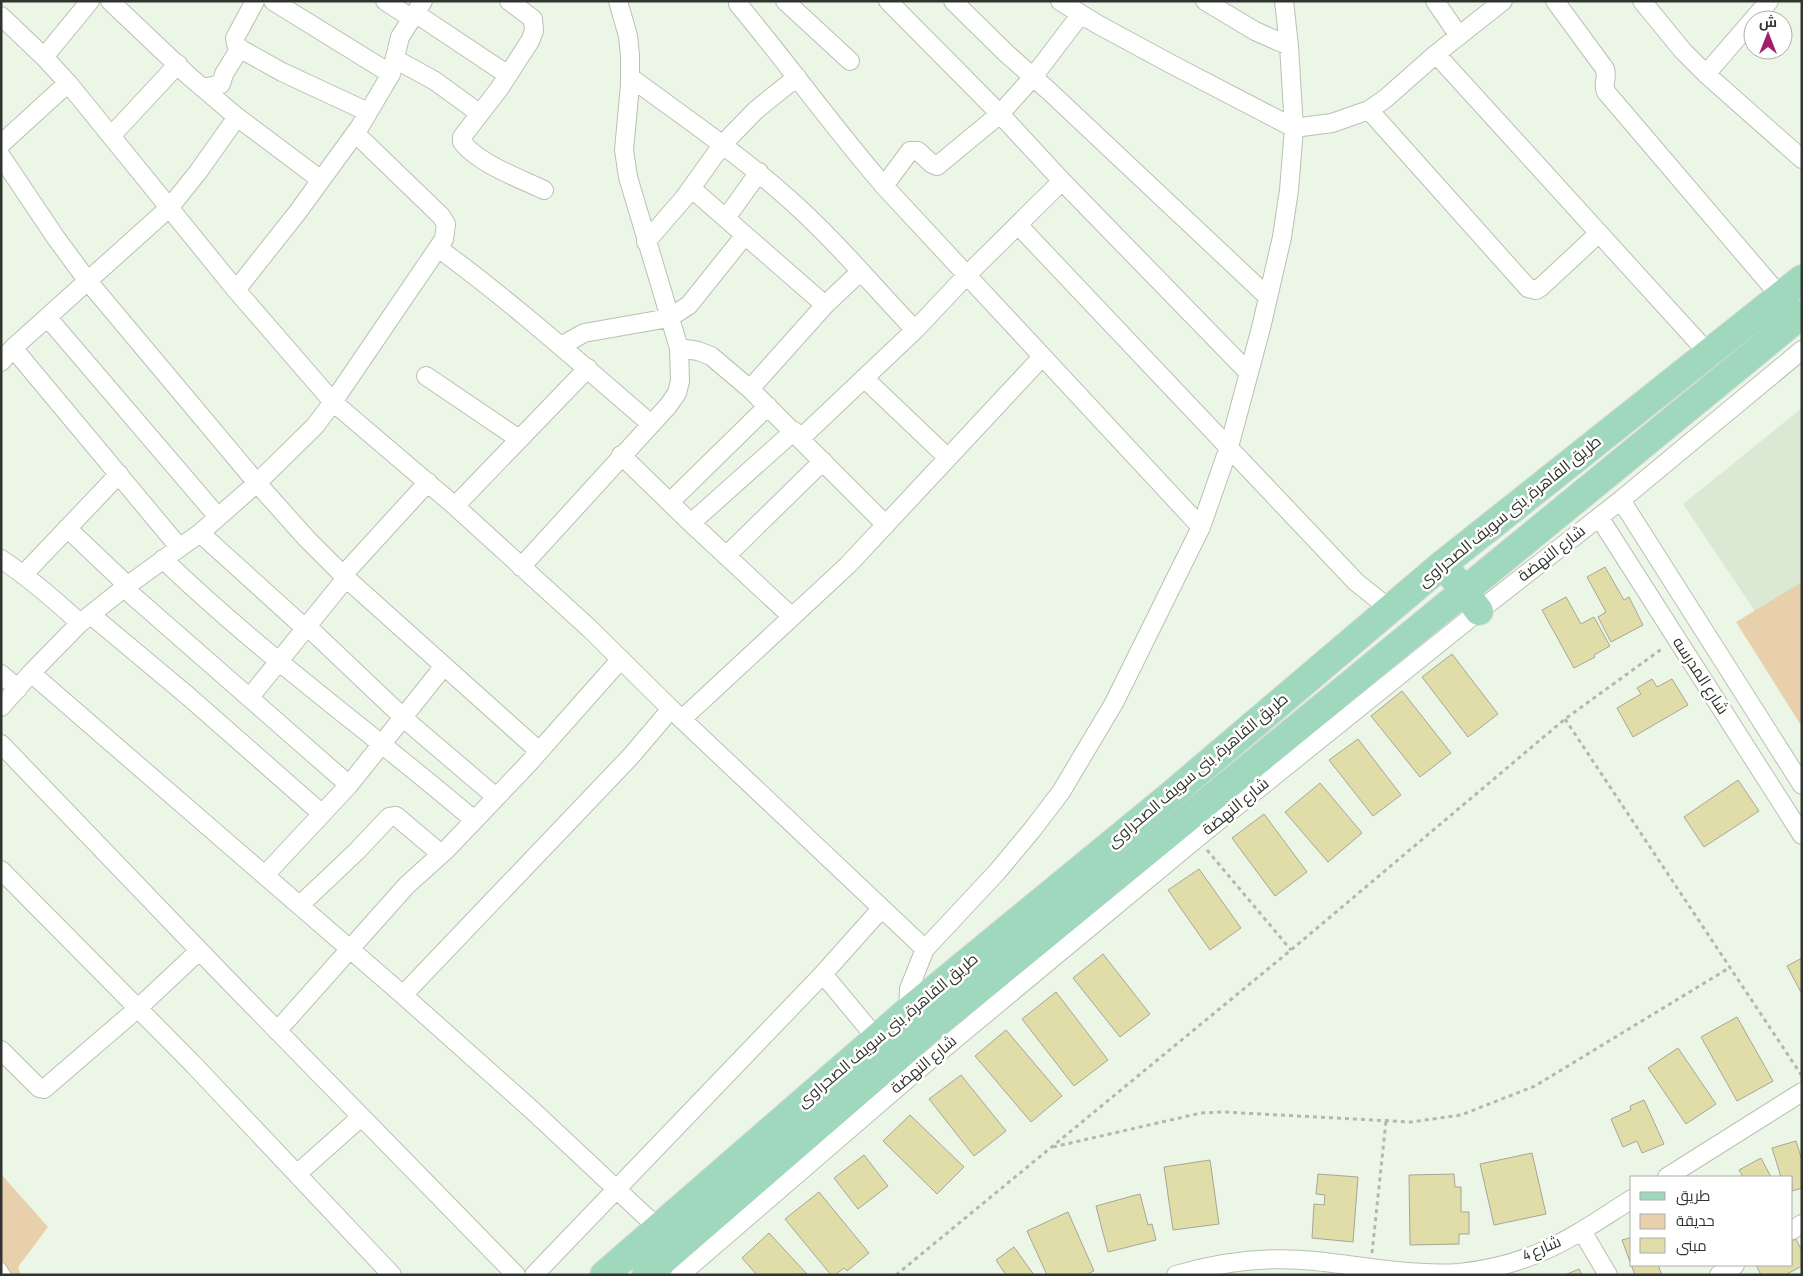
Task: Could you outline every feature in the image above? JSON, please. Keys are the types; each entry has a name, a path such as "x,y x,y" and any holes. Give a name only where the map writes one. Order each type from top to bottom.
{"main road":[{"name":"طريق القاهرة, بنى سويف الصحراوى","path":"604,1275 908,1011 1171,795 1443,564 1802,278"},
{"name":"طريق القاهرة, بنى سويف الصحراوى","path":"646,1275 924,1034 1472,601 1802,314"},
{"path":"1443,564 1472,601"}],"street":[{"path":"44,57 90,1"},
{"path":"110,1 203,88 321,180"},
{"path":"255,1 235,38 236,44 240,48 282,72 368,112"},
{"path":"273,1 393,66 435,81 479,113"},
{"path":"385,1 416,11 508,76"},
{"path":"509,1 528,13 533,19 535,24 530,41 508,76 462,137 463,144 484,161 544,190"},
{"path":"521,567 621,455 668,406 677,393 680,381 681,364 679,348 628,178 624,150 630,55 628,36 618,1"},
{"path":"785,1 850,61"},
{"path":"888,1 1000,114 1062,181 1248,372"},
{"path":"953,1 1268,296"},
{"path":"1060,1 1171,64 1294,128 1332,123 1369,110 1385,99 1436,54 1503,1"},
{"path":"1205,1 1254,31 1289,46"},
{"path":"908,1011 909,989 925,949 997,872 1061,792 1114,703 1201,527 1229,447 1282,237 1289,190 1294,128 1284,1"},
{"path":"1435,1 1459,36"},
{"path":"1554,1 1605,69 1604,85 1606,92 1780,296"},
{"path":"1642,1 1683,51 1706,74 1802,159"},
{"path":"1706,74 1769,1"},
{"path":"738,2 857,155 884,186 1201,527"},
{"path":"236,290 355,133 393,66 400,37 416,11"},
{"path":"884,186 910,151 918,151 932,164 937,166 1000,114 1033,77 1081,14"},
{"path":"4,23 44,57 68,83 236,290 333,402 455,506 621,660 925,949"},
{"path":"203,88 221,84 224,74 240,48"},
{"path":"1436,54 1708,353"},
{"path":"111,136 178,64"},
{"path":"630,77 759,172 818,227 914,330"},
{"path":"646,242 691,188 722,145 756,110 797,77"},
{"path":"1,144 68,83"},
{"path":"1369,110 1528,288 1536,290 1542,287 1599,233"},
{"path":"1,362 13,348 170,207 198,172 237,116"},
{"path":"1,707 31,673 86,619 126,586 200,533 257,483 315,426 444,240 446,224 441,216 355,133"},
{"path":"1,156 56,238 88,280 257,483 307,539 345,577 539,751"},
{"path":"726,218 759,172"},
{"path":"692,523 864,378 1062,181"},
{"path":"691,188 825,304"},
{"path":"1018,225 1356,582 1391,610"},
{"path":"561,346 584,333 669,318 689,304 744,235"},
{"path":"438,248 479,278 588,368 650,424"},
{"path":"750,389 825,304 860,272"},
{"path":"48,318 218,517"},
{"path":"13,348 179,547"},
{"path":"679,348 698,351 711,356 750,389 886,525"},
{"name":"شارع النهضة","path":"680,1275 919,1069 1197,838 1472,601 1599,517 1802,350"},
{"path":"403,995 631,756 676,714 848,565 1042,357"},
{"path":"455,506 588,368"},
{"path":"426,376 519,439"},
{"path":"864,378 948,458"},
{"path":"670,502 768,406"},
{"path":"621,455 791,616"},
{"path":"726,556 824,461"},
{"path":"23,575 119,474"},
{"path":"250,697 307,628 345,577 428,482"},
{"name":"شارع المدرسه","path":"1621,500 1802,785"},
{"name":"شارع المدرسه","path":"1599,517 1802,835"},
{"path":"67,528 126,586 349,785"},
{"path":"200,533 307,628 404,718 496,797"},
{"path":"1,559 86,619 188,696 321,813"},
{"path":"163,559 201,596 278,661 474,820"},
{"path":"277,1031 407,885 441,854 496,797 621,660"},
{"path":"265,875 349,785 444,666"},
{"path":"31,673 350,948 524,1103 658,1228"},
{"path":"1,674 18,689"},
{"path":"1,744 199,951 516,1275"},
{"path":"300,905 389,817 394,816 398,818 441,854"},
{"path":"1,870 193,1064 392,1275"},
{"path":"534,1275 824,974 881,909"},
{"path":"1,1050 39,1088 44,1089 137,1009 199,951"},
{"path":"824,974 877,1039"},
{"path":"1668,1176 1802,1092"},
{"path":"297,1174 361,1117"},
{"name":"شارع 4","path":"1176,1275 1200,1268 1257,1260 1314,1261 1414,1275 1467,1272 1501,1265 1543,1251 1582,1231 1630,1200"},
{"path":"1582,1231 1608,1275"},
{"path":"1719,1275 1733,1266"}],"lane":[{"path":"1,1267 6,1275"}],"path":[{"path":"896,1275 1291,950 1565,719 1676,638"},
{"path":"1565,719 1802,1076"},
{"path":"1197,838 1291,950"},
{"path":"1050,1148 1201,1113 1223,1112 1411,1122 1461,1115 1535,1086 1729,968"},
{"path":"1370,1269 1386,1121"}],"shaded area":[{"path":"1802,408 1802,681 1683,504"}],"green space":[{"path":"1802,582 1802,727 1736,622"},
{"path":"1,1174 48,1227 18,1267 21,1275 1,1275"}],"building":[{"path":"1605,567 1624,600 1629,597 1643,625 1611,642 1598,617 1606,612 1587,577"},
{"path":"1566,597 1581,624 1594,617 1610,646 1594,655 1595,657 1574,668 1542,610"},
{"path":"1452,654 1498,714 1468,737 1422,677"},
{"path":"1652,679 1657,687 1672,679 1688,705 1633,737 1617,708 1641,694 1637,688"},
{"path":"1402,691 1451,753 1420,777 1371,716"},
{"path":"1358,739 1401,795 1373,816 1329,760"},
{"path":"1738,780 1759,811 1704,847 1684,817"},
{"path":"1320,783 1362,833 1328,862 1285,812"},
{"path":"1264,814 1307,872 1275,896 1232,838"},
{"path":"1199,869 1241,928 1210,950 1168,890"},
{"path":"1103,954 1150,1014 1120,1037 1073,978"},
{"path":"1802,958 1802,994 1787,966"},
{"path":"1056,992 1108,1060 1074,1086 1022,1019"},
{"path":"1737,1017 1773,1081 1737,1101 1701,1037"},
{"path":"1006,1030 1062,1096 1031,1122 975,1056"},
{"path":"1678,1048 1716,1104 1686,1124 1648,1068"},
{"path":"961,1075 1006,1131 974,1156 929,1099"},
{"path":"1644,1100 1664,1144 1642,1153 1637,1141 1623,1147 1611,1119 1631,1110 1630,1106"},
{"path":"910,1115 964,1167 937,1194 883,1141"},
{"path":"1796,1141 1802,1160 1802,1188 1793,1191 1793,1176 1781,1176 1772,1148"},
{"path":"1532,1153 1546,1214 1494,1225 1480,1164"},
{"path":"864,1155 888,1186 858,1209 834,1178"},
{"path":"1761,1158 1770,1176 1742,1176 1739,1170"},
{"path":"1210,1160 1219,1224 1173,1230 1164,1167"},
{"path":"1318,1174 1358,1177 1353,1242 1312,1238 1314,1204 1324,1205 1325,1195 1316,1194"},
{"path":"1454,1174 1455,1187 1461,1187 1461,1212 1469,1212 1469,1234 1459,1234 1459,1244 1410,1245 1409,1175"},
{"path":"819,1192 869,1253 847,1271 844,1268 835,1275 831,1275 785,1219"},
{"path":"1140,1194 1148,1225 1152,1224 1156,1240 1108,1252 1096,1206"},
{"path":"1068,1212 1094,1271 1085,1275 1047,1275 1027,1231"},
{"path":"769,1233 807,1274 757,1275 742,1258"},
{"path":"1630,1238 1630,1262 1622,1240"},
{"path":"1796,1239 1802,1251 1802,1266 1785,1275 1761,1275 1756,1266 1793,1266 1793,1240"},
{"path":"1014,1247 1034,1275 1006,1275 996,1260"},
{"path":"1632,1266 1658,1266 1662,1275 1635,1275"},
{"path":"1579,1269 1582,1275 1565,1275"}]}
